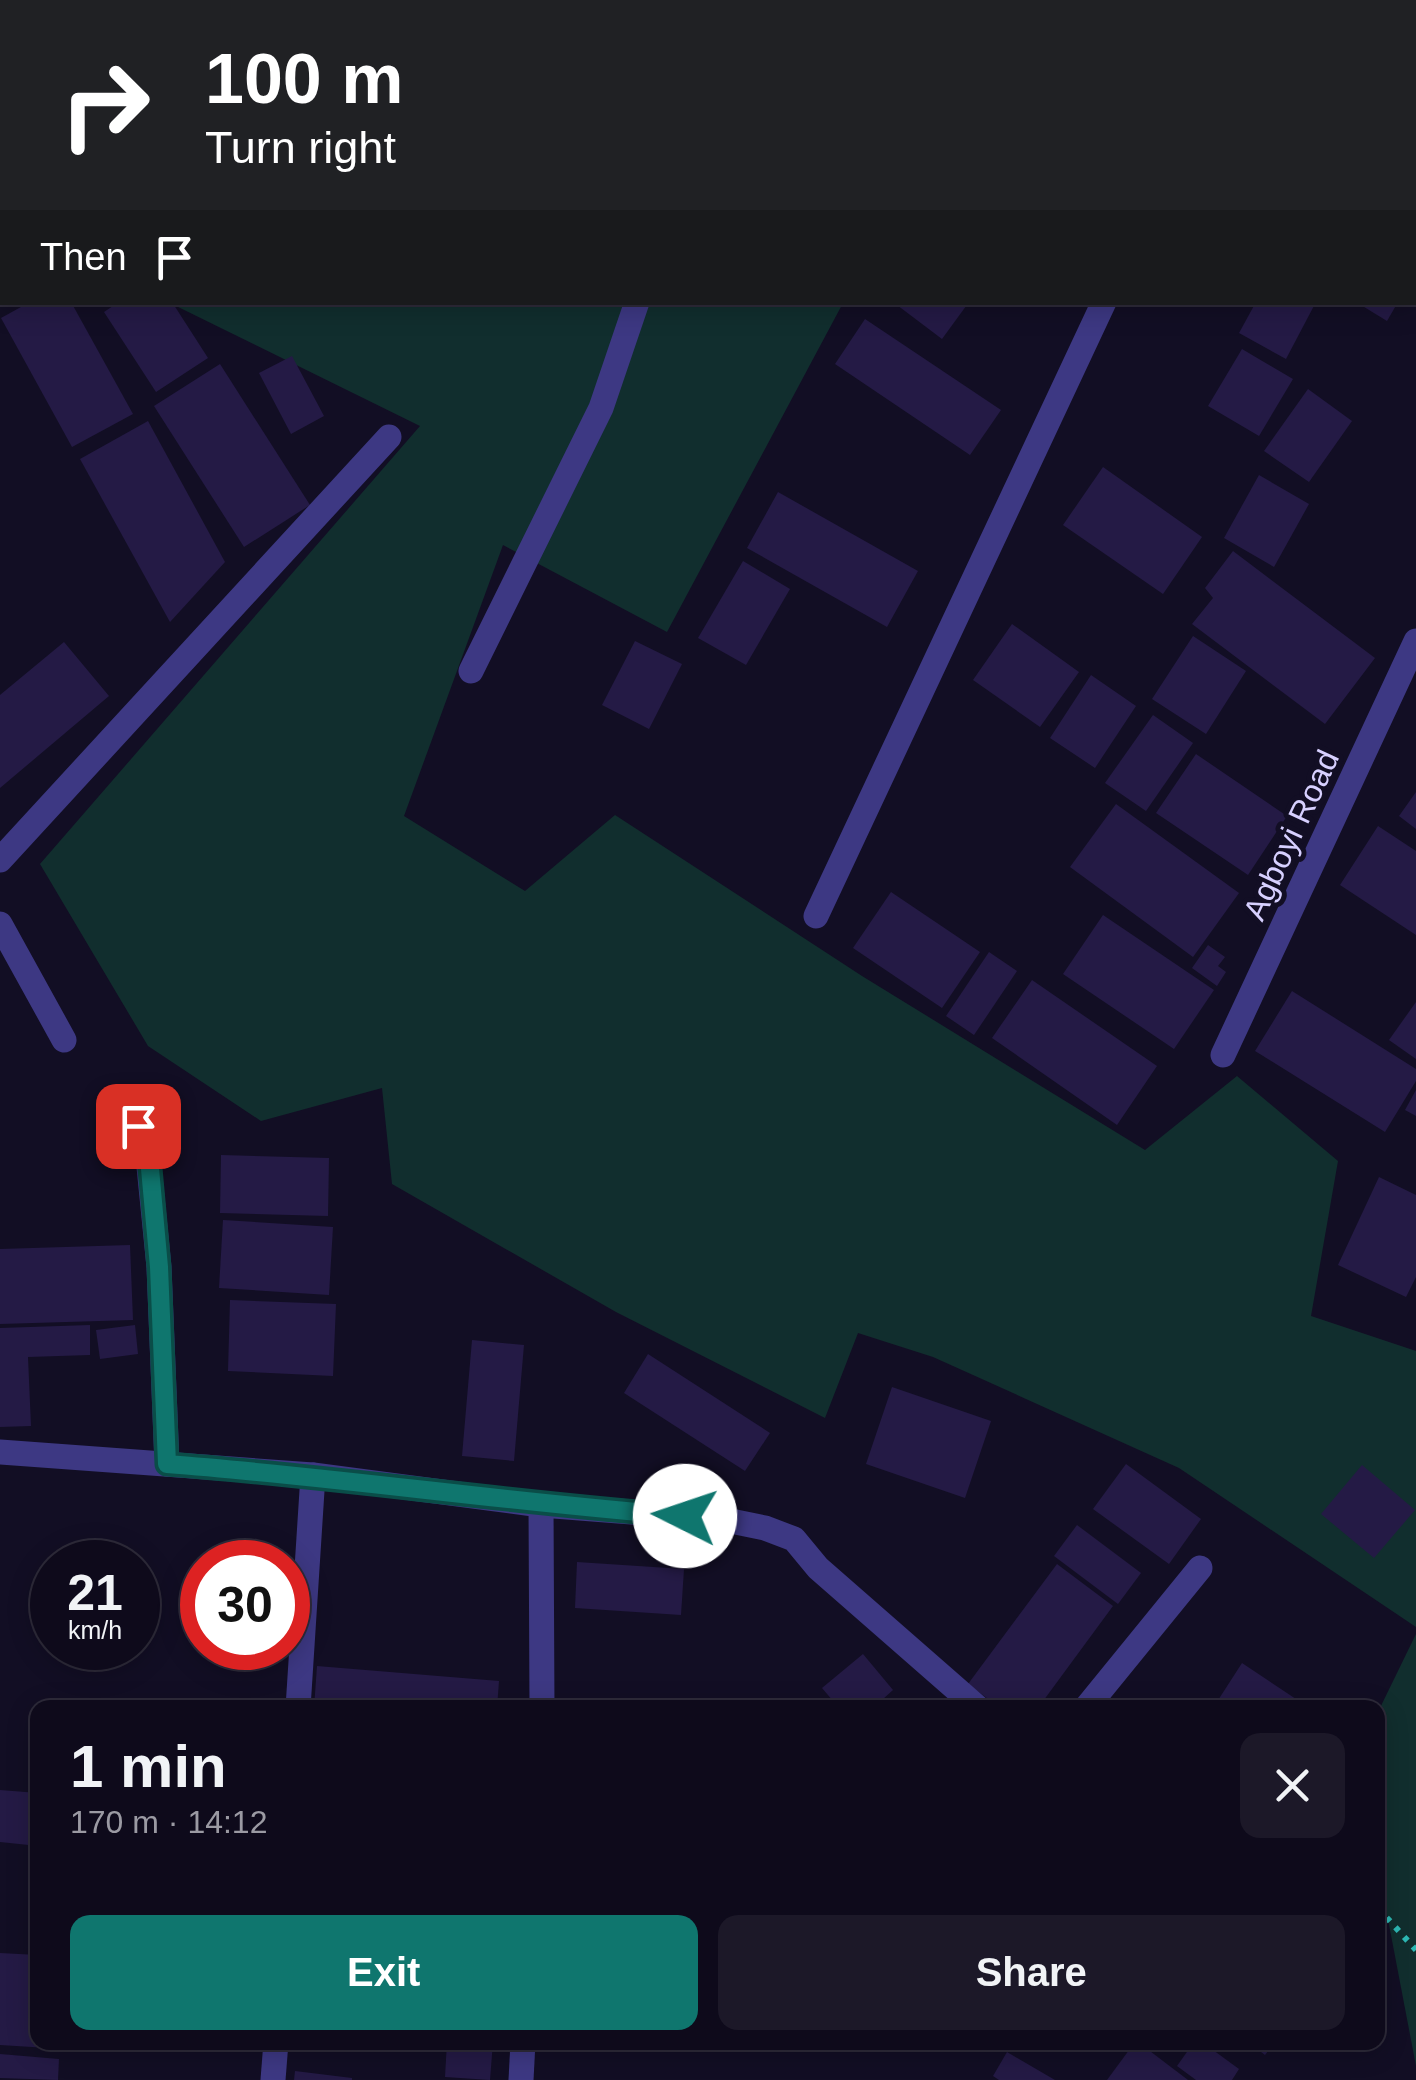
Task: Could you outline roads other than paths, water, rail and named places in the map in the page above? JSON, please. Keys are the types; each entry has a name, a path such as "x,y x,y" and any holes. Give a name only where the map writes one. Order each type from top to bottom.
{"street":[{"path":"471,672 601,408 636,305"},
{"path":"816,916 1103,305"},
{"path":"0,860 389,437"},
{"name":"Agboyi Road","path":"1224,1055 1416,641"},
{"path":"0,924 64,1040"},
{"path":"138,1126 148,1147 159,1267 167,1464"},
{"path":"0,1452 313,1475 541,1505 721,1518 794,1539 818,1568 969,1700"},
{"path":"299,1700 313,1475"},
{"path":"541,1505 542,1700"},
{"path":"1093,1700 1200,1568"},
{"path":"273,2080 275,2050"},
{"path":"520,2080 522,2050"}]}
